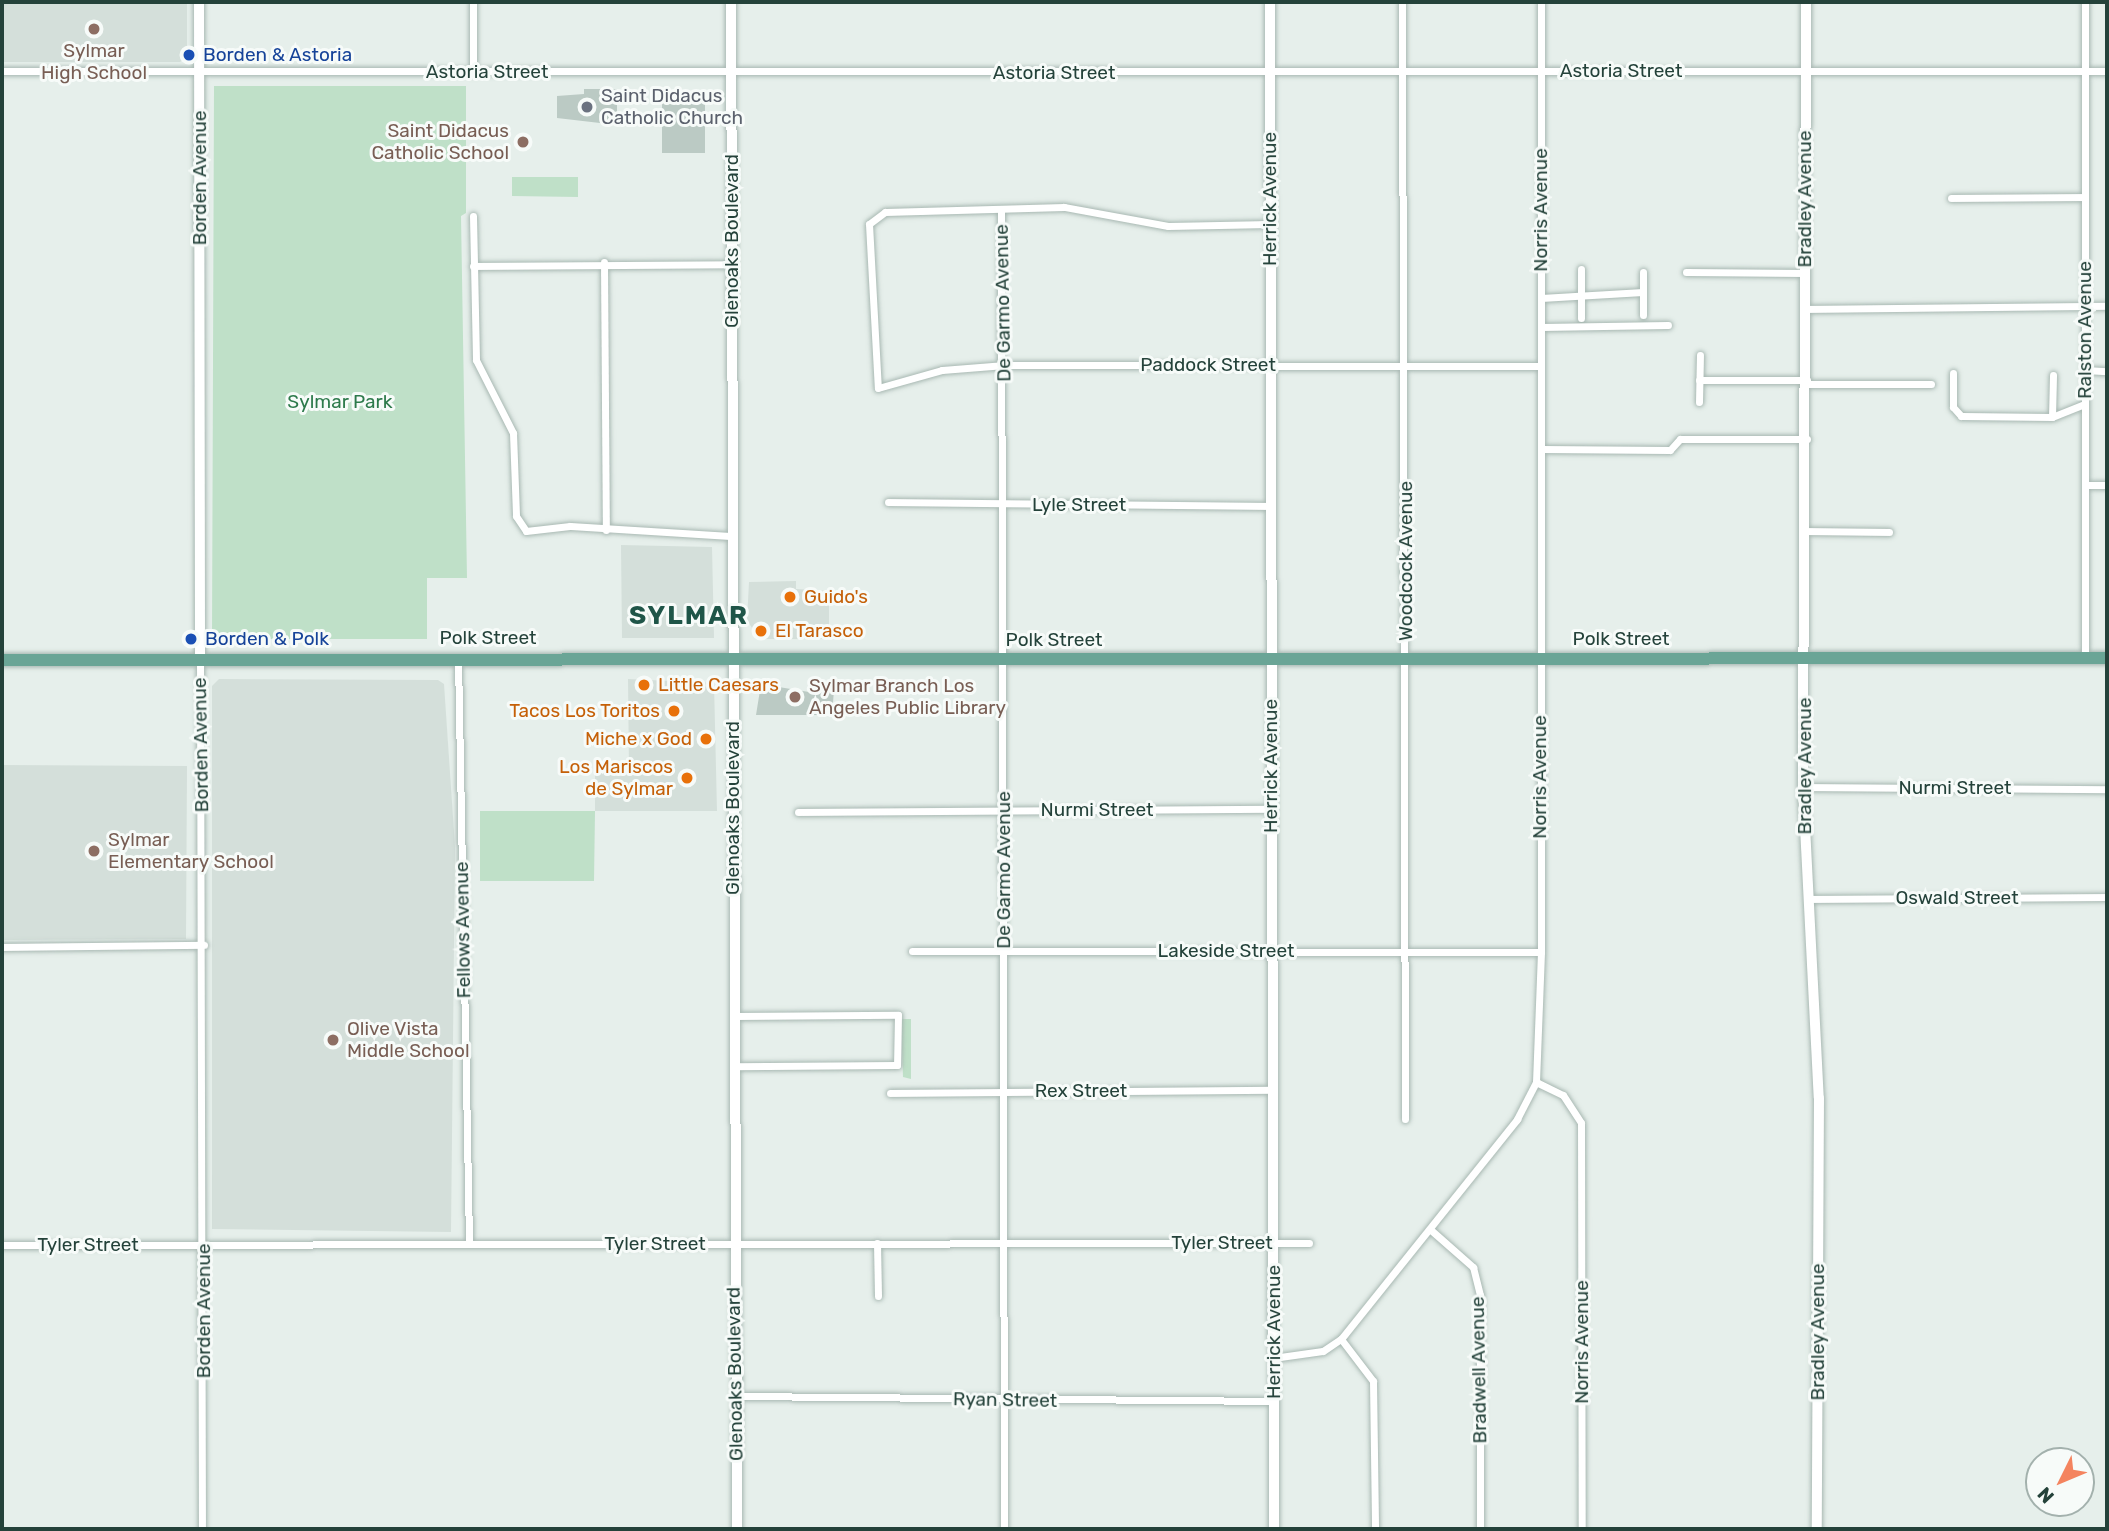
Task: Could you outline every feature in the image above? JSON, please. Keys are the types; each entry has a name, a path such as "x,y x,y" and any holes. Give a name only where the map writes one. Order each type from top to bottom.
{"main road":[{"name":"Polk Street","path":"2,660 200,661 458,657 2107,658"}],"street":[{"name":"Borden Avenue","path":"199,2 200,661 204,946 202,1529"},
{"path":"473,2 473,72"},
{"name":"Glenoaks Boulevard","path":"731,2 731,536 735,1016 733,1243 737,1529"},
{"name":"Herrick Avenue","path":"1270,2 1273,1529"},
{"name":"Woodcock Avenue","path":"1402,2 1406,362 1405,1119"},
{"name":"Norris Avenue","path":"1541,2 1541,449 1537,659 1541,952 1536,1082 1563,1095 1581,1123 1582,1529"},
{"name":"Bradley Avenue","path":"1806,2 1807,439 1803,787 1806,899 1819,1098 1817,1529"},
{"name":"Ralston Avenue","path":"2085,2 2085,658"},
{"name":"Astoria Street","path":"2,71 200,75 473,72 1271,74 1541,70 2107,71"},
{"path":"1951,198 2085,197"},
{"path":"1001,210 1064,207 1168,226 1270,224"},
{"name":"Paddock Street","path":"1001,210 886,212 869,224 878,388 942,370 1005,365 1270,366 1406,362 1541,366"},
{"name":"De Garmo Avenue","path":"1001,210 1005,365 1002,659 1005,811 999,1092 1003,1243 1004,1529"},
{"path":"473,216 476,360 513,433 516,516 526,531 570,526 731,536"},
{"path":"604,262 606,530"},
{"path":"473,265 604,262 732,264"},
{"path":"1581,269 1581,318"},
{"path":"1643,272 1643,314"},
{"path":"1686,272 1805,273"},
{"path":"1541,298 1581,299 1598,293 1643,292"},
{"path":"1805,309 2107,306"},
{"path":"1541,327 1668,325"},
{"path":"1699,402 1700,355"},
{"path":"2085,370 2107,371"},
{"path":"1953,373 1953,407 1961,416 2052,417 2085,404"},
{"path":"2052,417 2053,375"},
{"path":"1699,380 1931,384"},
{"path":"1541,449 1670,450 1680,439 1807,439"},
{"path":"2085,485 2107,485"},
{"name":"Lyle Street","path":"888,502 1270,506"},
{"path":"1806,531 1889,532"},
{"name":"Fellows Avenue","path":"458,657 469,1244"},
{"name":"Nurmi Street","path":"1803,787 2107,789"},
{"name":"Nurmi Street","path":"798,812 1270,809"},
{"name":"Oswald Street","path":"1806,899 2107,897"},
{"path":"2,947 204,946"},
{"name":"Lakeside Street","path":"912,951 1272,952 1407,949 1541,952"},
{"path":"735,1016 898,1015 897,1065 735,1066"},
{"path":"1273,1358 1323,1351 1341,1339 1432,1231 1517,1119 1536,1082"},
{"name":"Rex Street","path":"890,1093 1271,1090"},
{"name":"Bradwell Avenue","path":"1432,1231 1474,1267 1480,1295 1480,1529"},
{"name":"Tyler Street","path":"2,1245 1309,1242"},
{"path":"877,1243 878,1296"},
{"path":"1341,1339 1373,1381 1375,1529"},
{"name":"Ryan Street","path":"736,1396 1003,1401 1274,1401"}],"shaded area":[{"name":"Sylmar High School","path":"2,2 187,2 187,57 180,62 2,62"},
{"path":"621,545 712,547 714,638 622,638"},
{"path":"796,581 796,589 829,591 829,639 759,639 747,620 749,582"},
{"name":"Olive Vista Middle School","path":"219,679 438,680 444,684 455,847 451,1232 212,1229 212,686"},
{"path":"628,679 714,683 717,811 595,811 595,771 629,771"},
{"name":"Sylmar Elementary School","path":"2,765 187,766 186,939 2,940"}],"green space":[{"name":"Sylmar Park","path":"214,86 466,86 466,213 461,216 467,578 427,578 427,639 218,639 212,635"},
{"path":"512,177 578,177 578,197 512,196"},
{"path":"480,811 595,811 594,881 480,881"},
{"path":"901,1019 911,1019 911,1079 903,1077"}],"building":[{"name":"Saint Didacus Catholic Church","path":"584,89 617,89 617,125 557,118 557,96 584,94"},
{"path":"662,97 705,97 705,153 662,153"},
{"name":"Sylmar Branch Los Angeles Public Library","path":"761,684 815,693 834,690 832,715 756,715"}],"place":[{"name":"Sylmar High School","path":"94,29"},
{"name":"Borden & Astoria","path":"189,55"},
{"name":"Saint Didacus Catholic Church","path":"587,107"},
{"name":"Saint Didacus Catholic School","path":"523,142"},
{"name":"Guido's","path":"790,597"},
{"name":"El Tarasco","path":"761,631"},
{"name":"Borden & Polk","path":"191,639"},
{"name":"Little Caesars","path":"644,685"},
{"name":"Sylmar Branch Los Angeles Public Library","path":"795,697"},
{"name":"Tacos Los Toritos","path":"674,711"},
{"name":"Miche x God","path":"706,739"},
{"name":"Los Mariscos de Sylmar","path":"687,778"},
{"name":"Sylmar Elementary School","path":"94,851"},
{"name":"Olive Vista Middle School","path":"333,1040"}],"district":[{"name":"SYLMAR","path":"689,616"}]}
